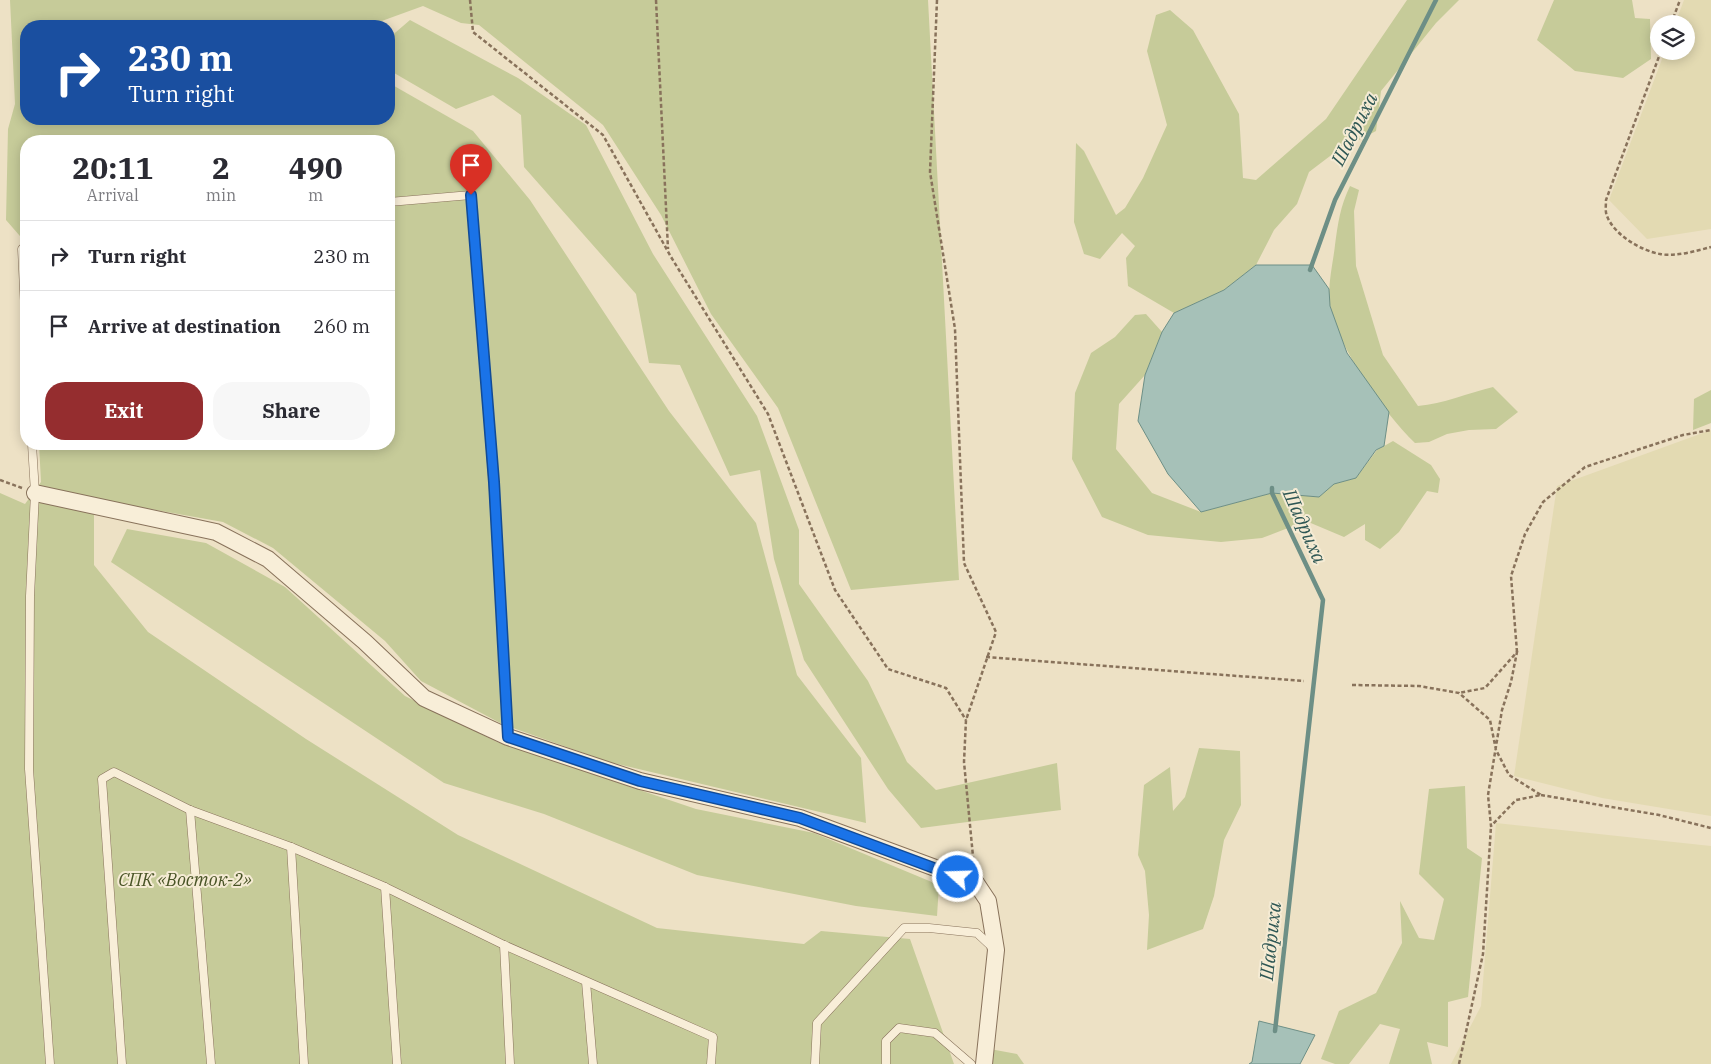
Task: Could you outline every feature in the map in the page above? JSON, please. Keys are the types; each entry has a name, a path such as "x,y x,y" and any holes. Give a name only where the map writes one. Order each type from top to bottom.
{"street":[{"path":"35,493 216,532 268,559 365,642 424,698 508,737 640,781 800,818 976,883 988,901 996,950 984,1064"}],"lane":[{"path":"395,201 471,195 494,482 508,737"},
{"path":"32,450 35,493 30,596 29,769 50,1064"},
{"path":"122,1064 102,778 114,772 190,810 291,847 385,887 504,945 712,1037 711,1064"},
{"path":"190,810 211,1064"},
{"path":"291,847 304,1064"},
{"path":"385,887 397,1064"},
{"path":"815,1064 817,1023 904,928 929,928 977,934 996,950"},
{"path":"504,945 510,1064"},
{"path":"586,982 593,1064"},
{"path":"886,1064 886,1041 899,1028 935,1033 966,1058 970,1064"}],"path":[{"path":"470,0 473,32 603,135 668,251 768,414 835,590 888,668 946,688 966,720"},
{"path":"656,0 668,251"},
{"path":"937,0 930,172 955,330 964,563 996,632 966,720 964,762 976,883"},
{"path":"1674,15 1680,0"},
{"path":"1658,60 1606,200 1607,216 1620,234 1640,247 1661,255 1695,252 1711,247"},
{"path":"1459,1064 1483,954 1490,826 1488,795 1502,710 1511,682 1517,652 1511,576 1525,534 1543,502 1585,467 1682,436 1711,430"},
{"path":"0,480 35,493"},
{"path":"1352,685 1384,687 1419,686 1459,693 1485,688 1517,652"},
{"path":"986,657 1304,681"},
{"path":"1459,693 1490,720 1496,750 1509,775 1541,795"},
{"path":"1490,826 1516,800 1541,795 1659,815 1711,828"}],"shaded area":[{"path":"1684,0 1711,0 1711,229 1647,239 1609,200 1662,60 1695,60 1695,15 1678,15"},
{"path":"1711,430 1711,816 1602,798 1514,776 1557,486"},
{"path":"1496,823 1711,846 1711,1064 1451,1064 1481,1006"}],"green space":[{"name":"СПК «Восток-2»","path":"10,0 928,0 959,580 851,590 778,408 711,314 661,215 603,125 479,25 461,23 423,6 384,20 20,20 20,125 395,125 395,86 473,131 530,200 669,411 756,523 797,675 861,758 866,823 609,762 502,724 421,681 385,641 273,548 223,522 94,499 94,565 148,632 306,739 458,835 657,928 804,944 821,931 910,939 954,1064 0,1064 0,493 25,504 41,482 39,450 395,450 395,135 20,135 20,236 6,220 8,129 15,104"},
{"path":"1407,0 1459,0 1436,23 1381,91 1376,131 1334,153 1309,172 1297,204 1274,230 1256,265 1224,290 1174,313 1128,286 1126,258 1135,246 1122,233 1100,259 1084,254 1074,222 1076,143 1084,151 1116,215 1125,208 1143,178 1167,125 1147,51 1156,15 1170,10 1193,30 1239,114 1243,178 1256,180 1326,119"},
{"path":"1554,0 1632,0 1635,18 1650,19 1650,60 1623,78 1575,71 1537,40"},
{"path":"410,20 518,78 586,125 653,254 757,416 799,530 799,584 868,681 907,762 936,790 1057,763 1061,810 921,828 888,789 804,660 774,559 760,470 730,476 680,365 649,363 636,294 524,167 521,115 493,95 456,109 395,73 395,33"},
{"path":"1350,186 1359,190 1354,211 1356,266 1383,355 1418,406 1446,401 1493,387 1518,412 1496,429 1469,430 1447,434 1429,442 1415,443 1390,415 1352,360 1335,322 1329,298 1338,222"},
{"path":"1146,314 1162,332 1145,375 1119,404 1116,449 1152,493 1201,512 1272,493 1319,497 1334,484 1356,478 1377,450 1393,441 1431,465 1440,479 1438,493 1427,491 1399,532 1380,549 1365,540 1365,524 1344,537 1306,521 1262,538 1221,542 1148,535 1102,517 1072,459 1075,393 1091,353 1115,337 1135,315"},
{"path":"1711,390 1711,423 1693,430 1694,399"},
{"path":"127,529 206,543 285,587 405,696 497,742 696,809 814,833 939,885 937,916 856,906 697,875 544,814 444,783 111,562"},
{"path":"1199,748 1240,751 1241,805 1224,840 1214,896 1203,929 1147,950 1149,915 1145,871 1138,855 1144,785 1170,767 1173,811 1185,797"},
{"path":"1465,786 1467,848 1482,858 1468,997 1448,1002 1448,1047 1427,1042 1432,1064 1389,1064 1400,1029 1380,1024 1349,1064 1335,1064 1321,1059 1339,1011 1376,993 1402,943 1400,901 1419,938 1434,940 1444,899 1419,874 1429,789"},
{"path":"990,1049 1017,1054 1024,1064 990,1064"}],"water":[{"path":"1256,265 1312,265 1329,289 1330,306 1347,353 1389,412 1384,446 1376,450 1356,478 1334,484 1319,497 1272,493 1201,512 1168,474 1138,421 1145,375 1162,332 1174,313 1224,290"},
{"path":"1259,1021 1315,1035 1300,1064 1249,1064 1252,1062"}],"waterway":[{"name":"Шадриха","path":"1310,270 1335,200 1436,0"},
{"name":"Шадриха","path":"1272,488 1272,493 1323,600 1275,1031"}],"route":[{"path":"471,195 494,482 508,737 640,781 800,818 958,877"}]}
